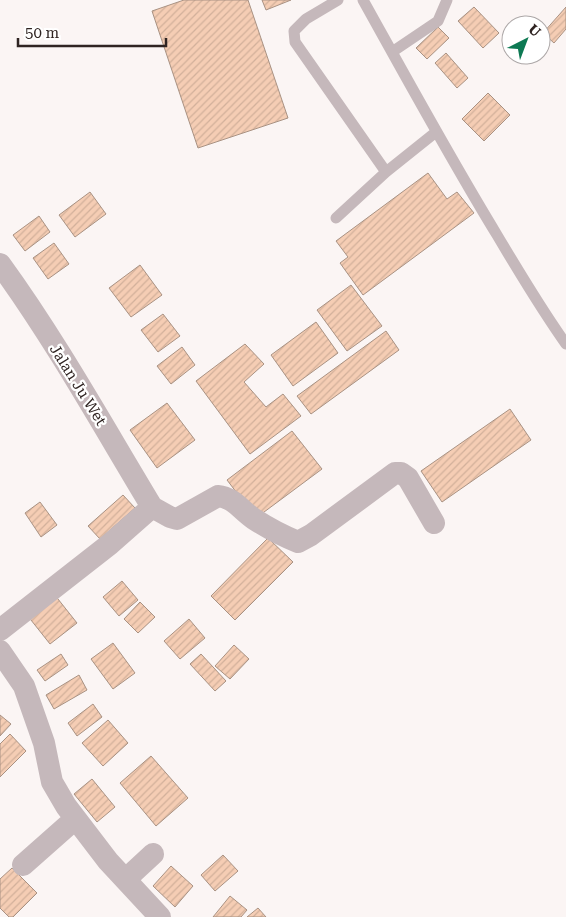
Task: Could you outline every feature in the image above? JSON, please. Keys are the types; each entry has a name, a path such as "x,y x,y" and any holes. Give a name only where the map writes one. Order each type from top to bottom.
{"street":[{"name":"Jalan Ju Wet","path":"0,264 87,397 152,507"},
{"path":"0,630 110,544 152,507 177,519 218,496 225,496 253,518 298,542 311,535 395,473 401,473 408,478 434,523"},
{"path":"0,651 24,686 44,743 52,782 66,806 108,861 160,917"},
{"path":"23,865 75,819"},
{"path":"126,879 153,854"}],"lane":[{"path":"338,0 306,19 294,31 295,42 386,172"},
{"path":"363,0 436,132 548,319 566,344"},
{"path":"392,52 438,21 446,0"},
{"path":"336,218 386,172 436,132"}],"building":[{"path":"184,0 248,0 288,118 198,148 152,11"},
{"path":"262,0 291,0 266,10"},
{"path":"474,7 499,33 483,48 458,21"},
{"path":"566,7 566,29 554,43 551,40 551,24"},
{"path":"438,27 449,38 427,59 416,48"},
{"path":"446,53 468,78 457,88 435,63"},
{"path":"488,93 510,115 484,141 462,119"},
{"path":"428,173 447,199 457,192 474,213 363,295 340,263 348,257 336,241"},
{"path":"90,192 106,214 75,237 59,215"},
{"path":"39,216 50,232 25,251 13,235"},
{"path":"54,243 69,264 48,279 33,258"},
{"path":"140,265 162,295 131,317 109,288"},
{"path":"351,285 382,326 347,351 317,310"},
{"path":"163,314 180,336 158,352 141,330"},
{"path":"316,322 338,353 293,386 271,355"},
{"path":"386,331 399,350 311,414 297,396"},
{"path":"245,344 264,364 244,382 266,407 283,394 301,416 250,454 196,381"},
{"path":"182,347 195,365 171,384 157,366"},
{"path":"167,403 195,440 157,468 130,430"},
{"path":"510,409 531,440 442,502 421,471"},
{"path":"292,431 322,469 256,518 227,480"},
{"path":"123,495 135,508 100,539 88,526"},
{"path":"40,502 57,525 41,537 25,513"},
{"path":"268,538 293,562 235,620 211,596"},
{"path":"122,581 138,600 119,616 103,597"},
{"path":"54,594 77,623 50,644 27,615"},
{"path":"140,602 155,617 138,633 124,619"},
{"path":"189,619 205,638 180,659 164,641"},
{"path":"113,643 135,673 113,689 91,659"},
{"path":"234,645 249,659 230,679 215,666"},
{"path":"61,654 68,665 45,681 37,670"},
{"path":"201,654 226,681 215,691 190,664"},
{"path":"79,675 87,690 54,709 46,695"},
{"path":"93,704 102,717 77,736 68,723"},
{"path":"0,715 11,724 0,736"},
{"path":"108,720 128,743 103,766 82,743"},
{"path":"10,734 26,751 0,777 0,744"},
{"path":"151,756 188,798 156,826 120,783"},
{"path":"92,779 115,807 97,822 74,794"},
{"path":"223,855 238,871 215,891 201,875"},
{"path":"171,866 193,886 175,907 153,886"},
{"path":"12,868 37,893 13,917 9,917 0,908 0,879"},
{"path":"230,896 247,910 241,917 213,917"},
{"path":"258,908 266,917 247,917"}]}
